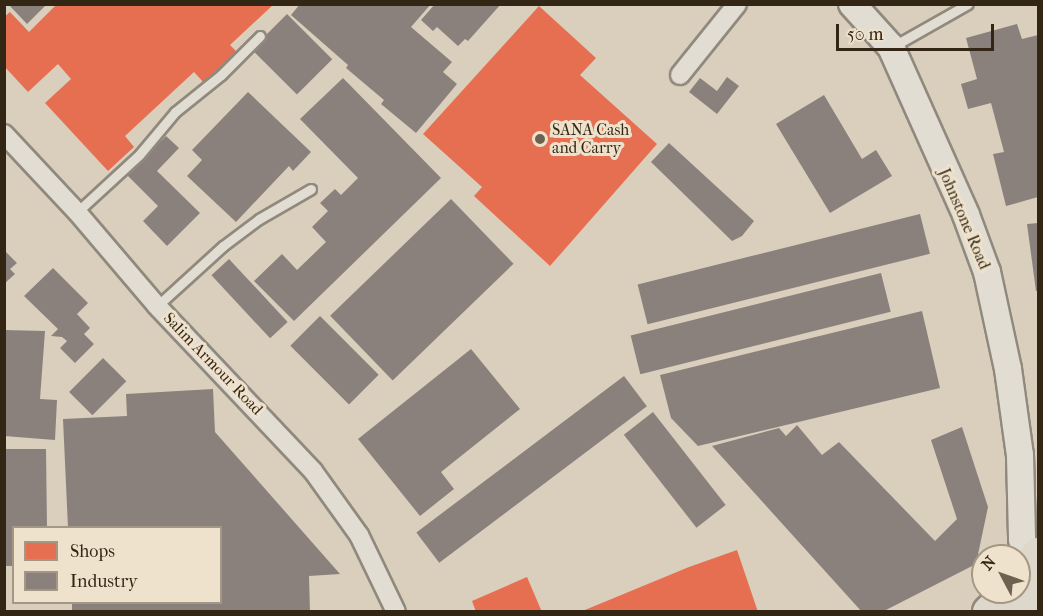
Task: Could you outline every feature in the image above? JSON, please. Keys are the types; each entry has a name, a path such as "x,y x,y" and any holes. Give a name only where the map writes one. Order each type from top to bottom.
{"street":[{"path":"680,75 736,4"},
{"name":"Johnstone Road","path":"852,4 891,47 966,215 987,272 1008,369 1020,455 1022,544"},
{"name":"Salim Armour Road","path":"4,134 77,212 157,306 313,471 359,535 396,612"},
{"path":"1020,455 1038,484"}],"lane":[{"path":"891,47 968,4"},
{"path":"77,212 139,155 175,112 221,75 260,36"},
{"path":"157,306 223,246 259,219 311,189"}],"building: Shops":[{"path":"57,4 274,4 230,45 238,53 205,84 194,72 125,136 134,147 108,171 45,103 71,79 58,64 28,92 4,66 4,17 10,12 29,32"},
{"name":"SANA Cash and Carry","path":"539,6 596,58 580,75 657,144 550,266 474,196 482,187 423,134"},
{"path":"737,550 758,612 580,612 689,567"},
{"path":"527,577 542,612 476,612 472,601"}],"building: Industry":[{"path":"8,4 47,4 27,24"},
{"path":"300,4 431,4 411,27 452,62 443,72 457,84 416,133 381,104 384,100 346,68 348,65 291,15"},
{"path":"435,4 501,4 468,41 465,39 458,46 437,27 433,31 421,20"},
{"path":"287,14 332,59 297,95 252,49"},
{"path":"1017,24 1022,39 1038,35 1038,197 1006,206 993,154 1004,152 991,103 968,109 961,84 977,79 966,38"},
{"path":"727,77 739,86 717,114 689,92 700,78 717,91"},
{"path":"343,78 441,178 294,321 254,281 282,254 297,270 326,242 312,227 328,211 320,203 335,189 341,195 358,178 300,119"},
{"path":"248,92 311,152 293,171 289,166 236,222 187,176 202,160 192,150"},
{"path":"824,95 862,159 876,150 892,176 830,213 776,124"},
{"path":"166,136 179,148 157,171 200,213 167,246 143,221 158,206 127,175"},
{"path":"669,143 754,221 742,236 732,241 651,162"},
{"path":"451,199 514,264 393,380 330,316"},
{"path":"920,214 930,254 648,324 638,284"},
{"path":"1038,223 1038,291 1036,291 1027,224"},
{"path":"4,250 17,263 10,269 15,274 4,284"},
{"path":"229,259 288,322 270,338 211,275"},
{"path":"53,268 88,303 77,314 90,328 84,334 94,344 75,363 60,348 67,341 62,337 51,336 58,329 24,296"},
{"path":"881,273 891,312 640,374 631,335"},
{"path":"922,311 940,388 698,446 671,418 660,375"},
{"path":"320,316 379,375 349,404 290,346"},
{"path":"4,330 45,331 40,399 57,400 55,440 4,436"},
{"path":"471,349 520,409 441,472 454,489 420,516 358,439"},
{"path":"103,358 126,381 92,415 69,392"},
{"path":"624,376 647,406 439,563 416,532"},
{"path":"213,389 215,432 340,574 309,576 310,612 72,612 72,604 222,604 222,526 68,526 63,419 127,416 126,394"},
{"path":"653,412 726,505 696,528 624,435"},
{"path":"797,425 822,455 839,442 935,541 957,519 931,440 962,427 988,507 980,544 971,544 971,567 882,612 862,612 712,446 779,428 786,436"},
{"path":"4,449 46,449 47,526 12,526 12,566 4,566"}],"place":[{"name":"SANA Cash and Carry","path":"540,139"}]}
